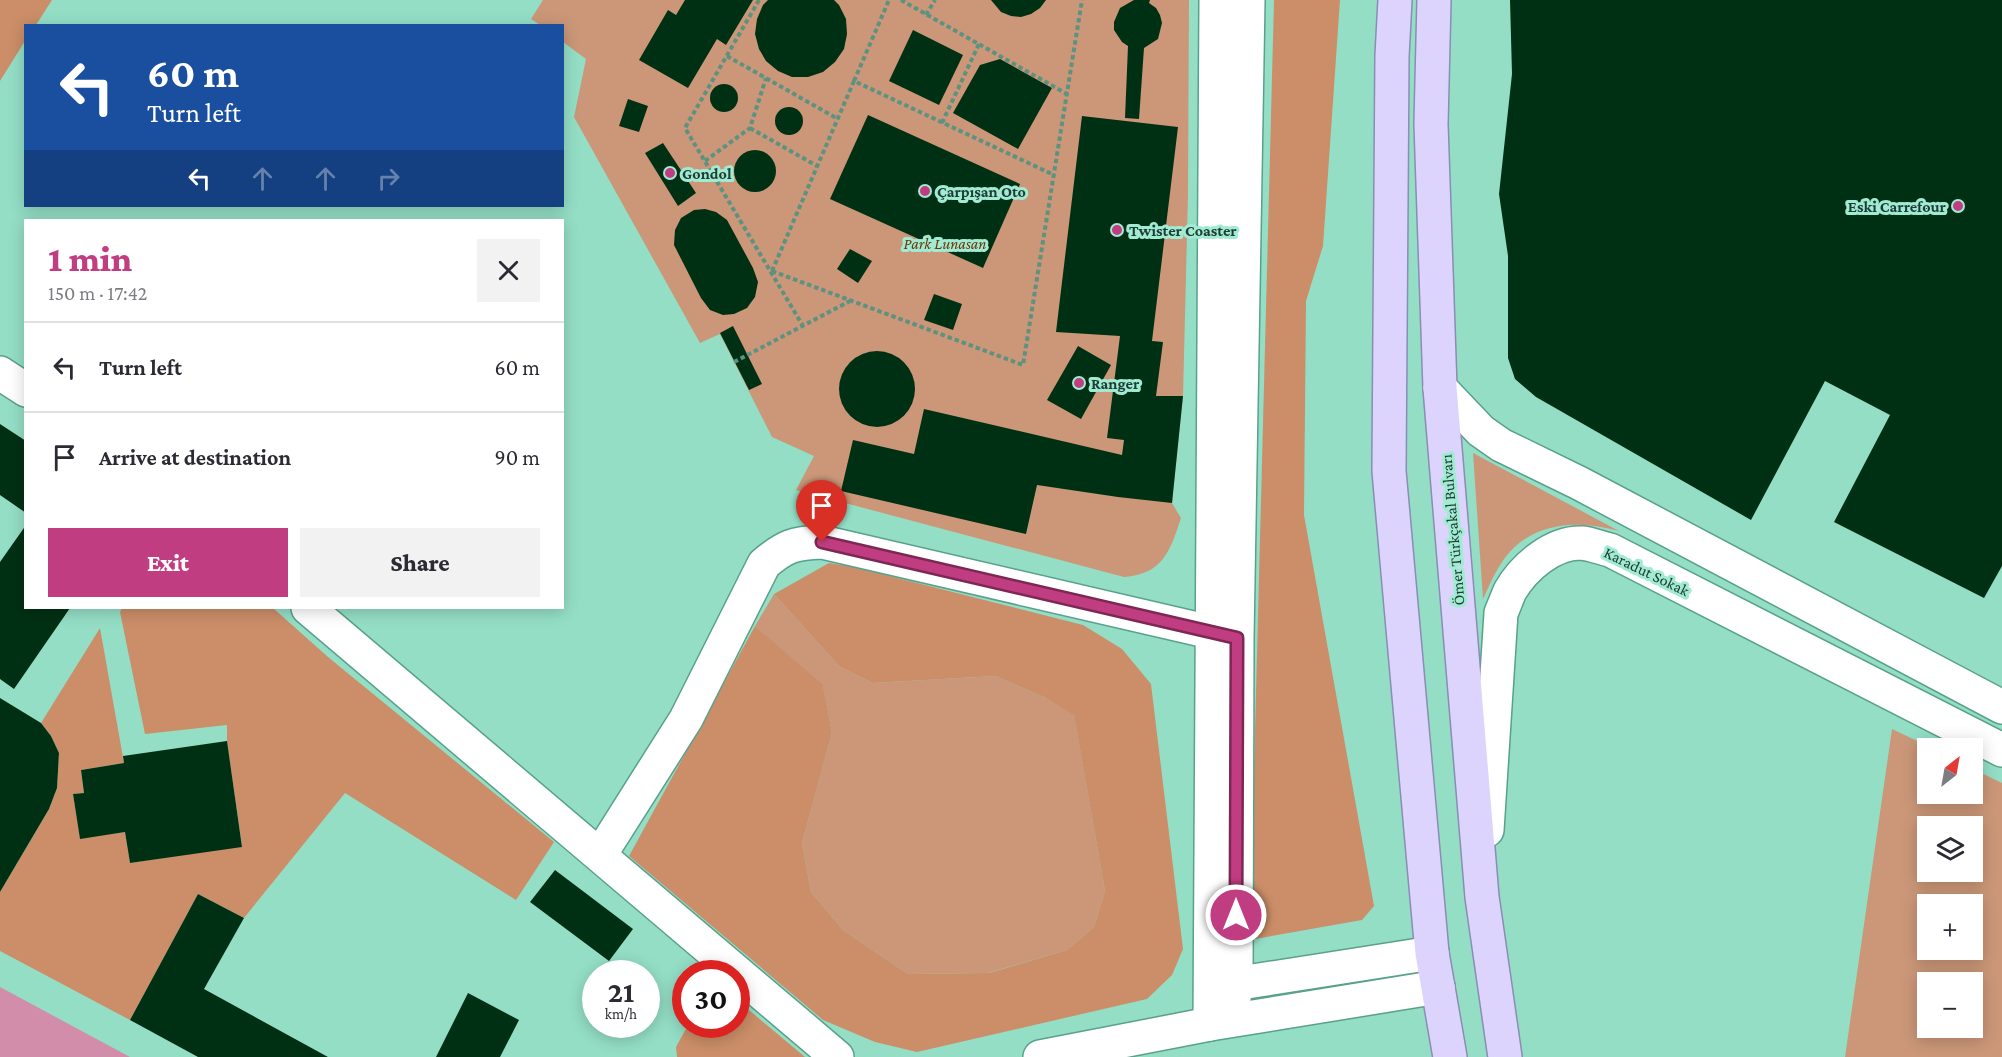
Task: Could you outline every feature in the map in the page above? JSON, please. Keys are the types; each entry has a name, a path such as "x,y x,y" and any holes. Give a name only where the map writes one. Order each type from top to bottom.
{"main road":[{"path":"1395,0 1392,56 1389,471 1432,953 1450,1057"},
{"name":"Ömer Türkçakal Bulvarı","path":"1434,0 1431,124 1440,388 1482,897 1505,1057"}],"street":[{"path":"1208,1024 1223,986 1224,635 1216,0"},
{"path":"1224,635 1248,0"},
{"path":"0,373 24,389"},
{"path":"1440,388 1481,430 1501,445 1579,483 2002,707"},
{"path":"600,855 686,719 764,564 781,550 798,543 822,542 1224,635"},
{"name":"Karadut Sokak","path":"1482,897 1501,614 1511,591 1526,570 1544,555 1563,546 1583,543 1610,550 2002,750"},
{"path":"309,609 837,1057"},
{"path":"1223,986 1432,953"},
{"path":"1040,1057 1208,1024 1438,987"}],"path":[{"path":"759,0 685,128 803,326"},
{"path":"772,271 889,0"},
{"path":"901,0 1067,94"},
{"path":"926,15 935,0"},
{"path":"772,271 1023,365 1083,0"},
{"path":"942,123 979,44"},
{"path":"727,56 838,119"},
{"path":"705,160 750,128 766,78"},
{"path":"854,81 1054,176"},
{"path":"750,128 817,166"},
{"path":"734,363 850,301"}],"green space":[{"name":"Park Lunasan","path":"543,0 1189,0 1188,195 1183,396 1172,503 1181,518 1173,541 1163,559 1148,571 1124,577 796,490 814,456 772,437 720,334 700,343 574,117 586,59 564,43 564,24 538,24 531,19"},
{"path":"1473,453 1619,531 1590,525 1575,525 1545,529 1532,535 1519,543 1504,559 1483,599"},
{"path":"774,594 840,667 873,683 995,676 1046,698 1074,714 1105,891 1094,927 1067,950 988,973 908,974 843,930 811,892 802,843 832,733 823,686 755,626"},
{"path":"1892,729 1917,741 1917,804 1983,804 1983,774 2002,783 2002,1057 1845,1057"}],"shaded area":[{"path":"0,0 52,0 37,24 24,24 24,43 0,81"},
{"path":"1274,0 1340,0 1323,246 1306,301 1304,515 1374,906 1362,920 1255,939 1250,924"},
{"path":"829,563 854,567 1083,625 1122,649 1151,684 1183,949 1172,975 1147,999 917,1052 875,1042 823,1020 629,856 755,626 823,685 832,733 802,843 811,892 843,930 908,974 989,973 1067,950 1094,927 1105,891 1074,715 1046,698 995,676 873,683 840,667 774,594"},
{"path":"122,609 274,609 328,657 554,842 516,900 345,793 244,918 198,894 130,1020 0,951 0,892 49,809 57,788 59,753 51,736 41,723 100,628 124,763 81,770 84,793 73,794 80,838 125,832 130,863 242,846 227,742 227,725 145,734 120,612"},
{"path":"0,987 130,1057 0,1057"},
{"path":"750,1011 805,1057 677,1057 676,1047 681,1038 750,1038"}],"building":[{"path":"685,0 753,0 726,45 717,39 688,88 639,60 668,10 676,15"},
{"path":"768,0 834,0 846,19 847,34 844,49 835,62 823,72 808,77 792,77 778,71 766,61 759,49 755,34 757,19 763,5"},
{"path":"991,0 1046,0 1040,8 1021,17 1001,12"},
{"path":"1134,0 1150,0 1149,3 1156,8 1162,23 1158,39 1144,48 1139,119 1125,118 1128,46 1122,42 1114,30 1114,22 1120,8"},
{"path":"1510,0 2002,0 2002,566 1984,598 1834,522 1890,415 1825,381 1751,520 1536,397 1515,379 1508,358 1508,256 1499,194 1512,74"},
{"path":"913,30 963,55 939,105 889,81"},
{"path":"1000,59 1052,88 1018,149 953,113 980,65"},
{"path":"724,84 734,88 738,98 734,108 724,112 714,108 710,98 714,88"},
{"path":"628,99 648,106 639,132 619,126"},
{"path":"789,107 799,111 803,121 799,131 789,135 779,131 775,121 779,111"},
{"name":"Çarpışan Oto","path":"868,115 1020,184 983,268 830,199"},
{"path":"1082,116 1178,127 1152,341 1163,342 1156,396 1183,396 1172,503 1037,485 1026,534 841,491 853,440 914,454 924,409 1122,455 1124,440 1107,438 1120,336 1056,332"},
{"name":"Gondol","path":"663,143 696,193 678,206 645,153"},
{"path":"755,150 770,156 776,171 770,186 755,192 740,186 734,171 740,156"},
{"path":"705,209 716,212 727,220 758,282 755,297 747,308 734,314 723,315 710,310 701,298 674,245 675,230 681,218 694,210"},
{"path":"850,249 872,261 858,283 837,269"},
{"path":"934,294 962,304 953,330 924,320"},
{"path":"733,326 762,384 749,390 720,333"},
{"name":"Ranger","path":"1078,346 1111,365 1081,419 1047,400"},
{"path":"877,351 891,354 904,362 912,375 915,389 912,403 904,416 891,424 877,427 863,424 850,416 842,403 839,389 842,375 850,362 863,354"},
{"path":"0,424 24,440 24,512 0,495"},
{"path":"24,528 24,609 69,609 14,689 0,679 0,562"},
{"path":"0,698 41,723 51,736 59,753 57,788 49,809 0,892"},
{"path":"227,741 242,847 130,863 125,832 80,839 73,794 84,793 81,770 124,763 123,756"},
{"path":"555,870 633,929 608,960 530,902"},
{"path":"198,894 244,918 204,989 328,1057 198,1057 130,1020"},
{"path":"468,993 519,1020 500,1057 436,1057"}],"place":[{"name":"Gondol","path":"670,173"},
{"name":"Çarpışan Oto","path":"925,191"},
{"name":"Eski Carrefour","path":"1958,206"},
{"name":"Twister Coaster","path":"1117,230"},
{"name":"Ranger","path":"1079,383"}],"route":[{"path":"822,542 1237,638 1236,915"}]}
